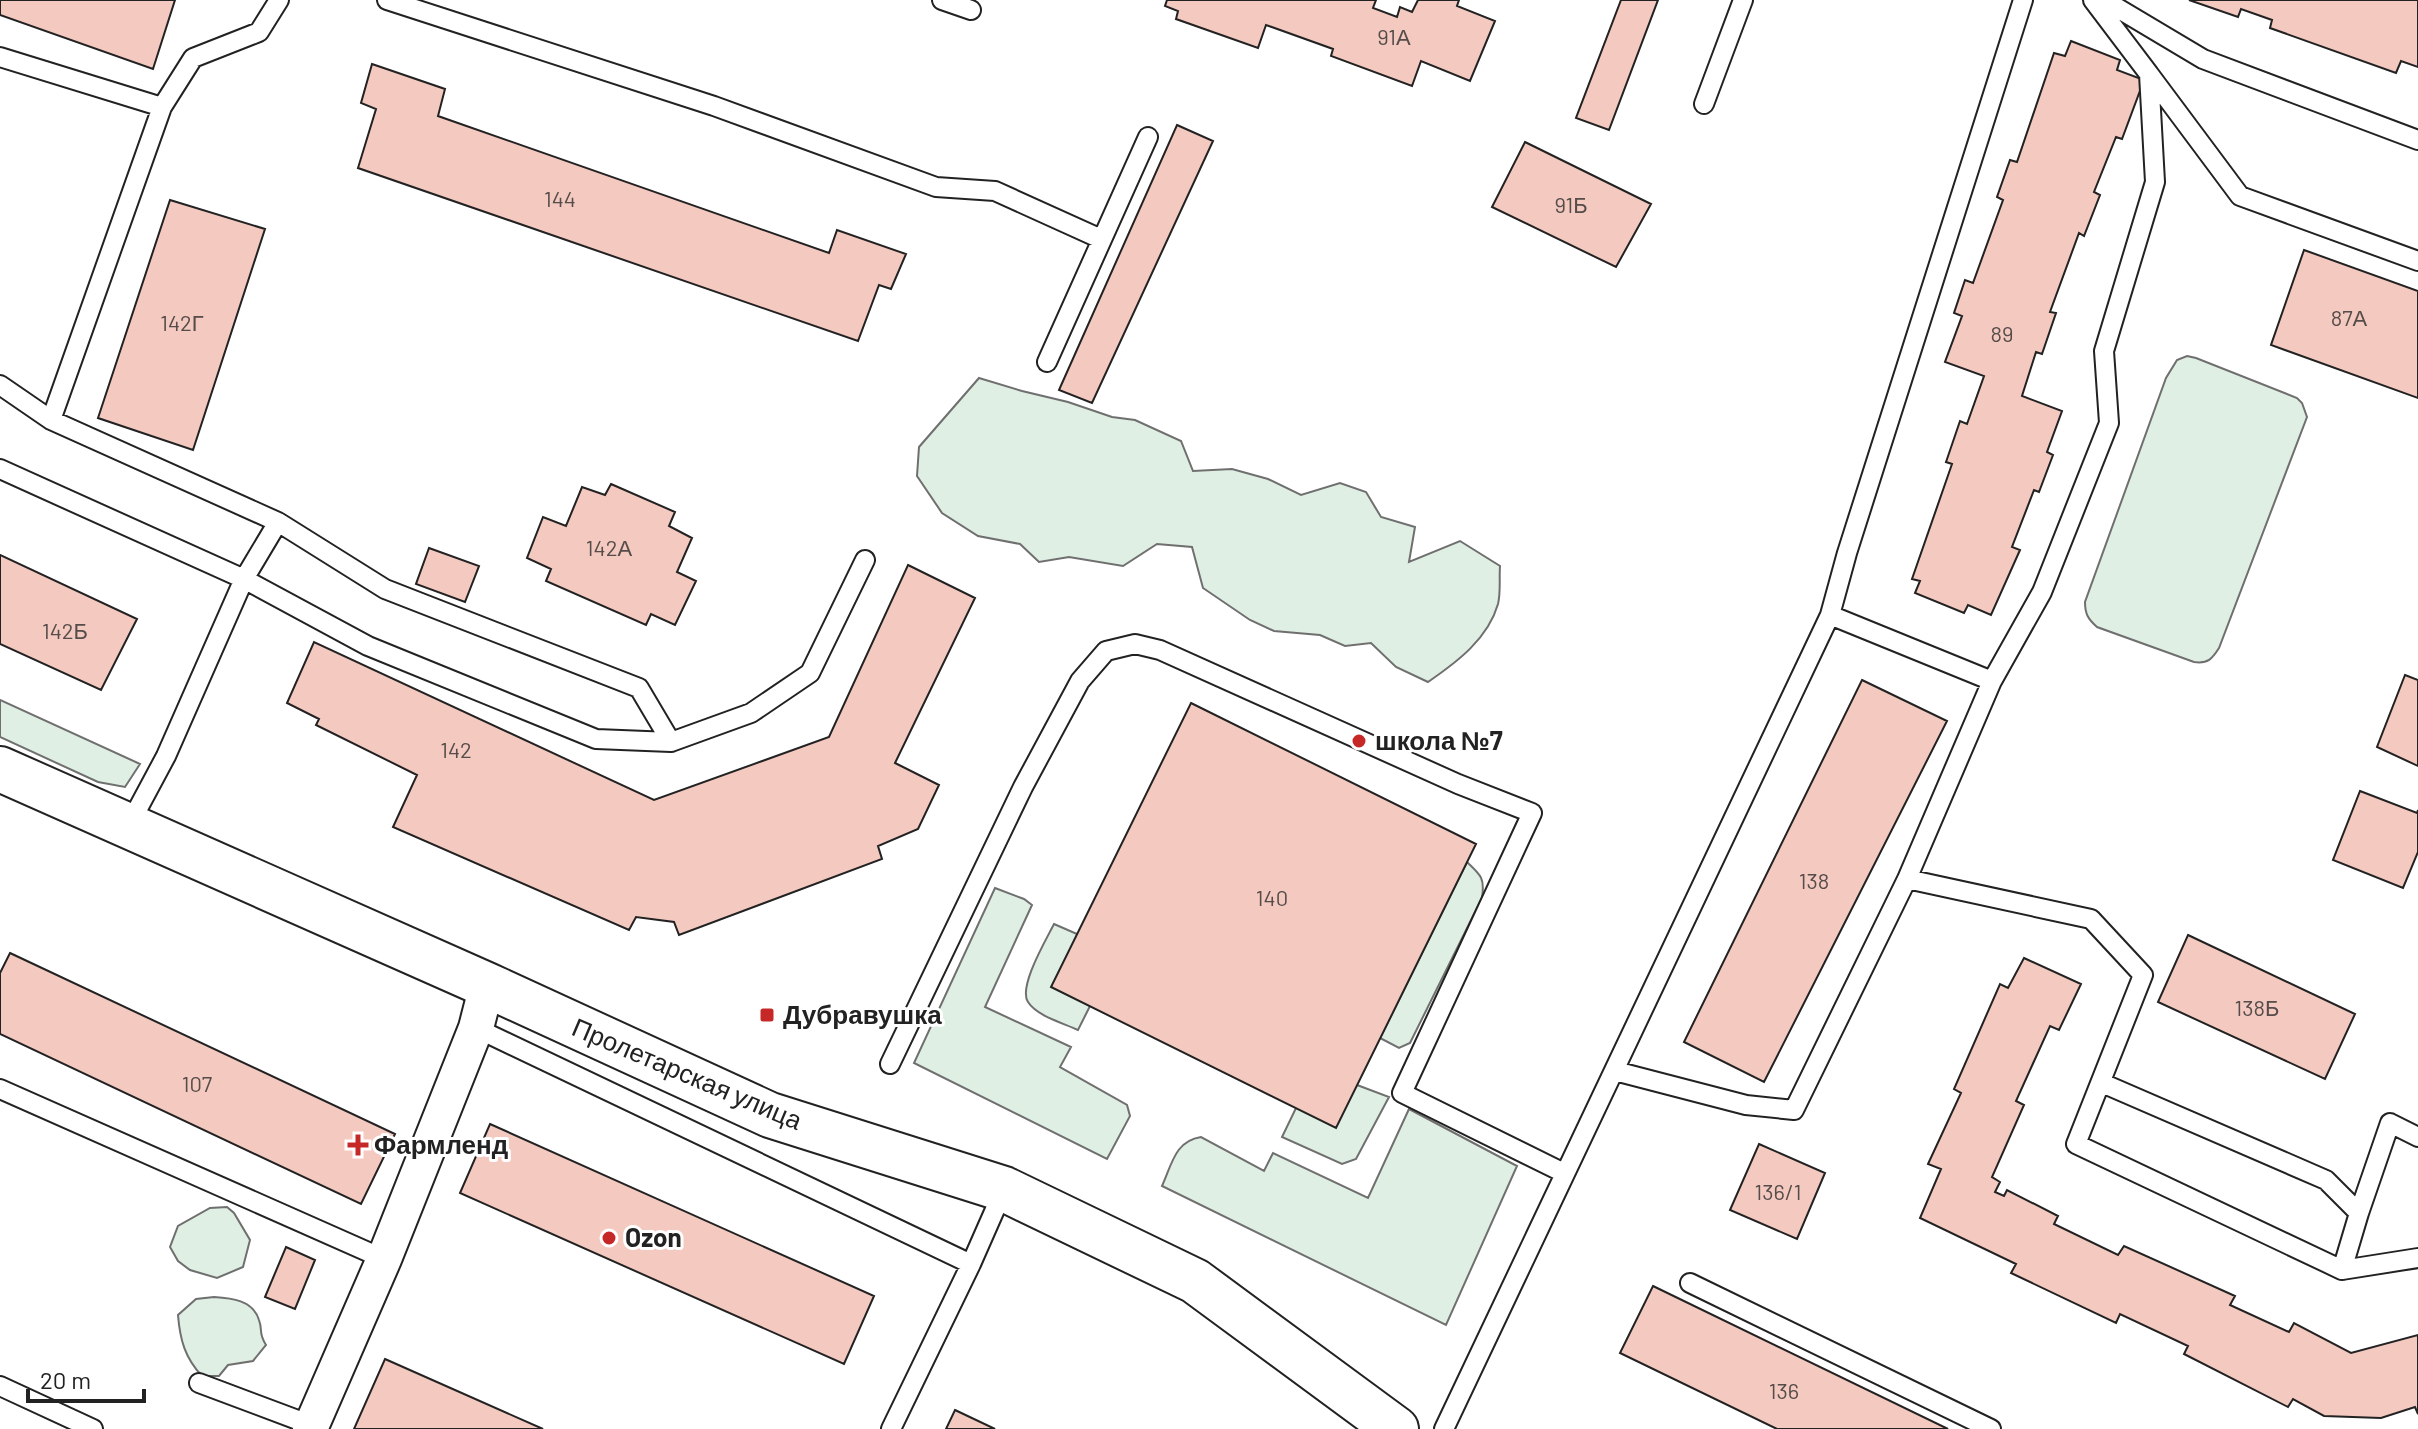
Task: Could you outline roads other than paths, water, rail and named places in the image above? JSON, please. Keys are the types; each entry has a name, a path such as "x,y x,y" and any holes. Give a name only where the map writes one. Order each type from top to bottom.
{"street":[{"name":"Пролетарская улица","path":"0,769 487,985 770,1115 1004,1189 1195,1281 1396,1429"},
{"path":"310,1427 384,1259 476,1028 487,985"}],"lane":[{"path":"51,420 162,107 193,58 259,32 279,0"},
{"path":"387,0 714,106 936,187 995,191 1101,239"},
{"path":"942,0 971,10"},
{"path":"1704,104 1743,0"},
{"path":"1444,1429 1830,615 2023,0"},
{"path":"2093,0 2240,196 2418,261"},
{"path":"2104,0 2203,59 2418,140"},
{"path":"0,57 162,107"},
{"path":"1615,1071 1746,1105 1794,1110 1907,879 1992,681 2042,592 2109,423 2104,351 2155,182 2149,74"},
{"path":"1047,362 1148,137"},
{"path":"0,385 51,420 278,522 385,589 639,688 671,742"},
{"path":"0,469 244,579 368,646 596,739 671,742 751,713 810,673 865,560"},
{"path":"128,827 166,756 244,579 278,522"},
{"path":"1830,615 1992,681"},
{"path":"890,1064 1023,787 1080,681 1106,651 1135,644 1160,650 1458,784 1532,813 1402,1093 1564,1173"},
{"path":"1907,879 2091,919 2143,975 2076,1144 2342,1270 2418,1258"},
{"path":"476,1028 971,1264"},
{"path":"2102,1083 2326,1180 2359,1213"},
{"path":"0,1089 384,1259"},
{"path":"2342,1270 2390,1123 2418,1137"},
{"path":"891,1429 1004,1189"},
{"path":"1690,1283 1991,1429"},
{"path":"199,1383 310,1427"},
{"path":"0,1386 93,1429"}],"place":[{"name":"школа №7","path":"1359,741"},
{"name":"Дубравушка","path":"767,1015"},
{"name":"Фармленд","path":"358,1145"},
{"name":"Ozon","path":"609,1238"}]}
